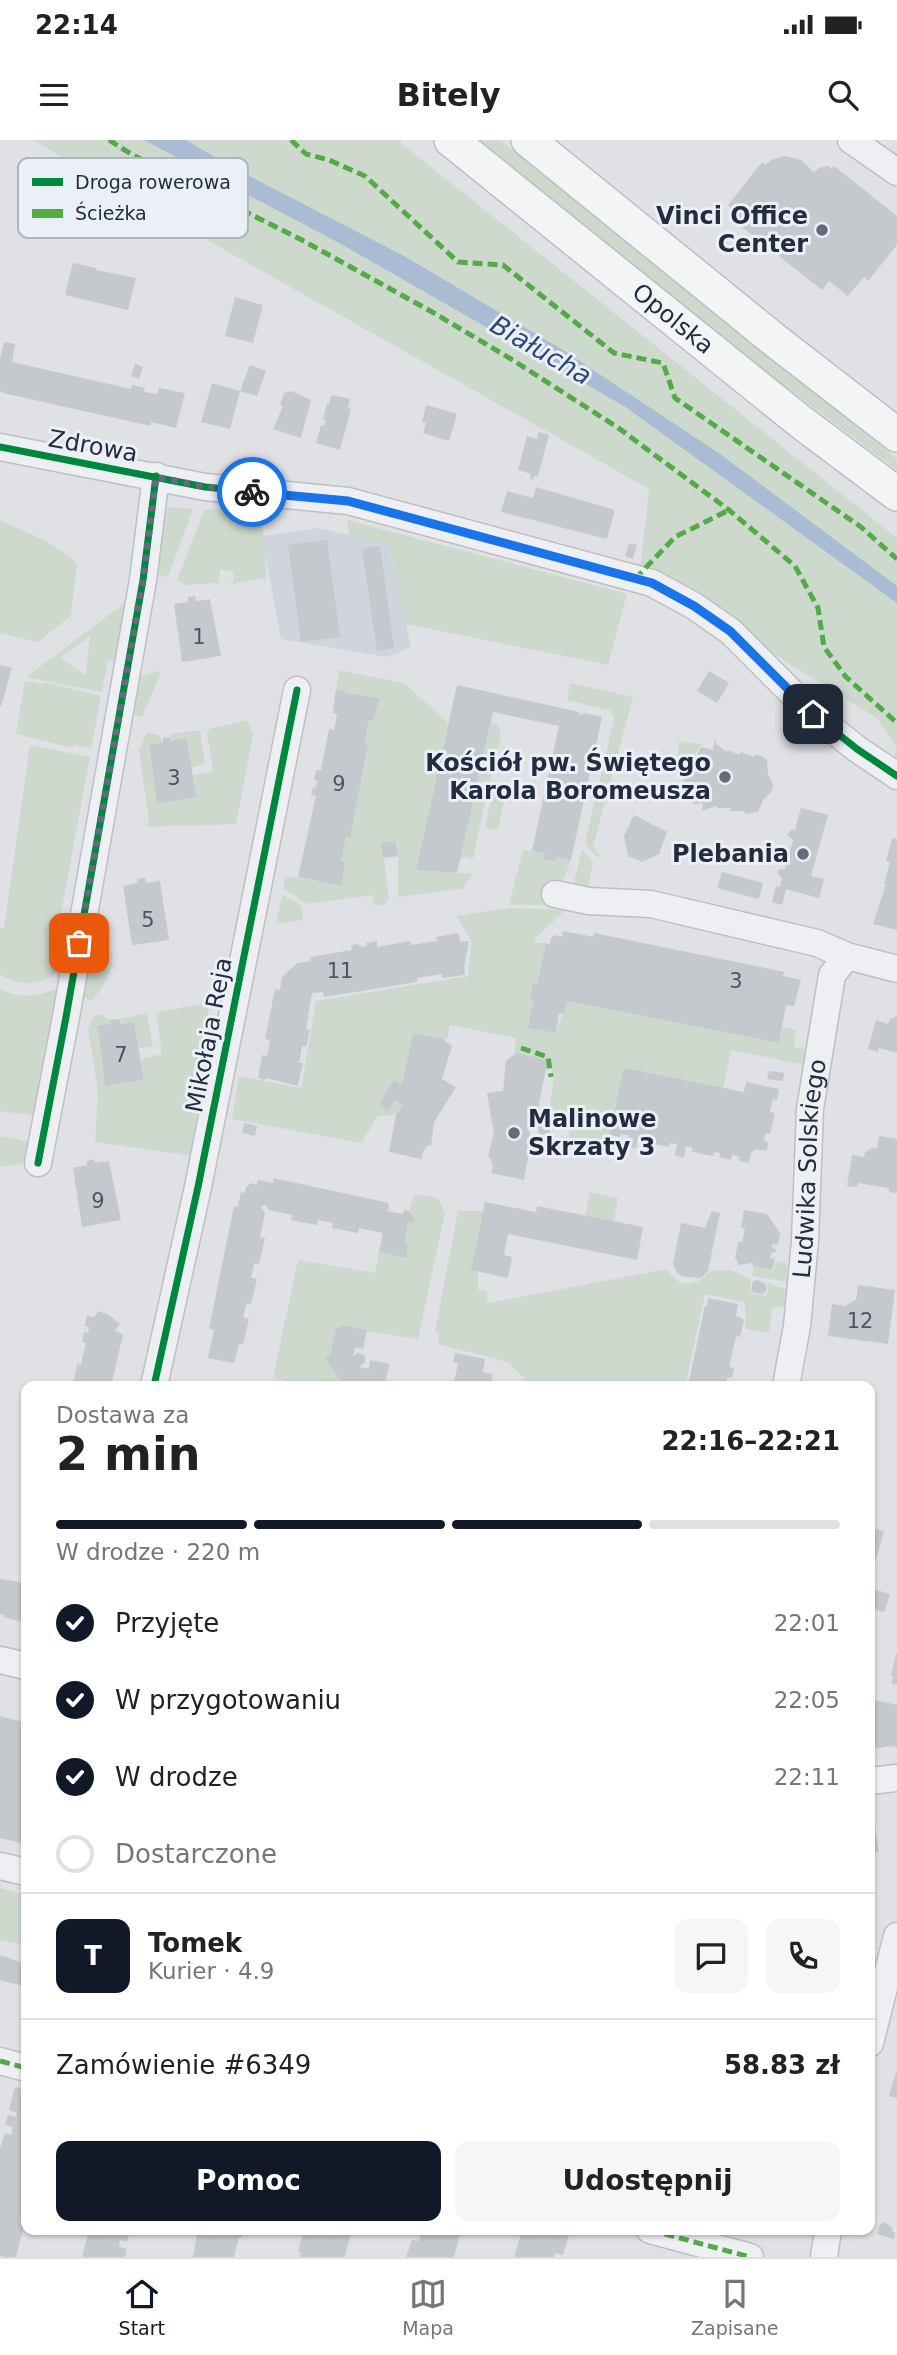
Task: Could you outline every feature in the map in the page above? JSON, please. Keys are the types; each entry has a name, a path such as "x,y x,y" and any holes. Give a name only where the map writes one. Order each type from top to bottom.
{"main road":[{"name":"Opolska","path":"451,140 801,422 897,494"},
{"name":"Opolska","path":"528,140 777,342 897,435"}],"street":[{"path":"851,140 897,172"},
{"name":"Zdrowa","path":"0,447 205,487 348,501 652,583 694,606 730,631 813,714 897,776"},
{"path":"37,1163 66,1017 143,580 156,477"},
{"name":"Mikołaja Reja","path":"155,1381 198,1187 297,691"},
{"path":"555,894 589,901 651,904 817,943 847,956 897,969"},
{"name":"Ludwika Solskiego","path":"787,1381 797,1326 804,1253 810,1109 832,975 847,956"},
{"path":"0,1660 21,1665"},
{"path":"875,1781 897,1777"},
{"path":"0,1866 21,1871"},
{"path":"875,2023 897,1936"},
{"path":"0,2061 21,2067"},
{"path":"669,2235 750,2257"},
{"path":"824,2257 827,2235"}],"shaded area":[{"path":"33,140 397,140 897,538 897,748 877,718 640,571 649,489 203,238 248,238 248,158 63,158"},
{"path":"476,140 500,140 897,459 897,470 753,362"},
{"path":"169,507 193,509 168,577 151,572 161,519"},
{"path":"204,510 257,513 264,536 266,578 226,585 233,582 234,571 220,570 219,583 187,585 177,581"},
{"path":"0,520 48,542 77,563 71,616 38,642 0,633"},
{"path":"347,520 627,594 608,665 406,624 388,543 349,535"},
{"path":"318,528 388,543 411,647 387,657 281,639 262,536"},
{"path":"134,596 122,662 108,660 102,692 26,677","holes":["90,636 86,674 60,658"]},
{"path":"162,670 142,717 126,712 137,677"},
{"path":"339,670 404,683 448,723 416,870 473,874 462,889 398,897 398,856 382,843 389,897 385,904 375,906 372,895 307,904 283,888 285,876 342,885 345,862 341,861 346,837 350,837 368,746 364,744 369,720 373,721 379,698 336,689"},
{"path":"25,681 43,682 101,696 91,749 74,745 73,748 16,734"},
{"path":"570,683 633,697 593,847 601,858 585,843 614,719 611,711 567,700"},
{"path":"248,720 253,736 236,824 146,827 149,821 139,751 147,732 159,735 163,743 149,746 157,804 197,797 194,775 211,772 213,768 207,734 209,729"},
{"path":"491,723 498,724 501,734 489,783 478,781"},
{"path":"200,731 205,764 191,768 186,739 171,741 171,734"},
{"path":"679,741 707,745 701,745 695,754 678,765"},
{"path":"30,745 90,757 59,924 73,927 67,959 46,979 27,983 8,979 0,974 0,928 4,928"},
{"path":"897,748 897,766 891,764"},
{"path":"476,786 488,788 473,859 460,857"},
{"path":"493,788 506,791 498,830 485,828"},
{"path":"523,850 545,854 544,860 556,861 557,857 571,860 564,878 552,885 549,905 509,905"},
{"path":"582,850 593,862 587,893 580,891 574,881"},
{"path":"282,895 302,906 303,920 276,924"},
{"path":"509,908 565,910 535,939 534,943 546,943 537,984 533,983 534,1000 529,1028 556,1033 567,1001 778,1043 782,1027 796,1030 794,1047 808,1049 806,1065 731,1050 723,1088 616,1102 605,1153 567,1145 570,1131 554,1127 550,1102 554,1078 548,1060 514,1053 516,1038 450,1025 447,1039 413,1033 402,1085 394,1081 379,1104 388,1110 395,1100 403,1105 396,1115 378,1116 361,1143 232,1119 239,1076 301,1088 316,1001 468,976 471,940 456,916"},
{"path":"112,953 112,966 107,979 91,1001 76,992 89,958"},
{"path":"63,986 39,1116 0,1111 0,989 24,996"},
{"path":"210,1003 192,1091 206,1094 193,1156 95,1142 98,1091 88,1030 92,1018 99,1014 111,1020 111,1024 98,1027 105,1086 144,1080 141,1059 162,1054 156,1014"},
{"path":"147,1013 153,1047 138,1048 134,1022 120,1024 119,1019"},
{"path":"0,1136 31,1142 29,1154 21,1164 0,1167"},
{"path":"590,1192 618,1198 614,1221 585,1216"},
{"path":"414,1194 438,1198 445,1213 418,1339 336,1327 330,1355 326,1358 341,1381 286,1381 273,1378 298,1260 375,1273 379,1252 406,1257 408,1222 414,1218 409,1211"},
{"path":"458,1211 483,1211 471,1270 478,1272 478,1290 486,1291 488,1303 667,1269 682,1283 694,1283 710,1271 730,1270 751,1279 750,1293 765,1296 769,1290 767,1283 786,1289 787,1306 772,1308 769,1333 746,1329 745,1302 705,1294 686,1381 526,1381 508,1362 438,1344 439,1334 435,1332"},
{"path":"776,1261 787,1263 787,1282 752,1276 754,1267 773,1271"},
{"path":"0,1888 21,1894 21,1945 0,1940"}],"water":[{"path":"144,140 186,140 216,158 178,158"},
{"name":"Białucha","path":"248,175 404,256 563,350 720,454 897,586 897,603 624,406 341,244 248,195"}],"building":[{"name":"Vinci Office Center","path":"785,156 801,160 814,172 819,168 829,166 832,169 834,166 897,216 897,245 868,281 864,277 848,296 829,281 822,290 728,216 733,210 728,205 762,162 765,165 773,159"},
{"path":"73,263 136,278 128,310 65,295"},
{"path":"235,297 263,305 253,343 225,336"},
{"path":"4,342 15,344 12,362 131,389 132,385 145,388 144,392 157,394 159,388 185,393 176,428 151,422 151,426 3,393 0,391 0,359"},
{"path":"135,364 143,367 139,379 131,376"},
{"path":"250,365 266,371 257,396 240,391"},
{"path":"212,383 240,391 230,429 201,422"},
{"path":"291,391 311,400 301,438 273,429 283,406 280,405 284,393"},
{"path":"332,395 350,399 348,408 351,409 340,450 316,443 321,425 324,426 326,420 323,419 327,403 329,404"},
{"path":"426,405 457,414 449,441 423,433 426,423 422,422"},
{"path":"539,432 549,435 538,476 534,476 533,480 530,479 531,474 518,470 527,436 537,439"},
{"path":"536,487 615,510 607,539 501,512 507,491 533,498"},
{"path":"327,540 340,637 301,642 288,545"},
{"path":"629,543 637,545 633,559 625,556"},
{"path":"380,546 394,648 377,651 362,549"},
{"path":"195,596 196,601 210,599 221,656 182,662 174,604 188,602 188,597"},
{"path":"0,665 12,668 1,706 0,706"},
{"path":"709,671 729,683 717,703 697,691"},
{"path":"457,685 579,712 581,715 584,713 602,717 571,860 557,857 556,861 543,860 545,854 532,851 559,726 493,712 457,873 416,870"},
{"path":"336,689 345,693 380,698 373,721 369,720 364,744 368,745 350,838 346,837 341,861 345,862 342,886 298,877 316,796 311,795 313,787 316,788 316,770 321,770 329,729 334,730 337,714 333,713"},
{"name":"Kościół pw. Świętego Karola Boromeusza","path":"715,736 716,744 727,752 740,755 741,752 754,757 759,755 767,760 772,791 763,800 758,812 747,814 717,806 702,811 703,803 691,802 691,792 684,787 678,770 687,764 689,758 697,756 701,747 713,750"},
{"path":"170,737 171,741 186,738 197,797 157,804 149,745 163,743 163,738"},
{"name":"Plebania","path":"801,808 828,815 811,876 824,879 819,898 786,889 782,905 772,902 776,886 780,887 782,878 777,873 779,869 785,869 793,840 787,835 791,830 795,830"},
{"path":"634,815 667,832 659,854 642,862 628,856 624,836"},
{"path":"892,838 897,839 897,930 873,924 886,884 890,862 886,861"},
{"path":"395,841 398,856 383,858 381,843"},
{"path":"722,872 763,883 759,899 717,888"},
{"path":"145,878 146,883 160,881 169,940 132,945 123,886 138,883 137,879"},
{"path":"563,931 594,937 594,933 741,963 784,972 783,976 801,980 794,1006 786,1005 779,1043 567,1001 564,1014 559,1014 556,1033 528,1028 534,1000 530,999 533,983 537,984 546,943 550,944 551,938 556,935 562,937"},
{"path":"459,933 460,942 469,941 465,975 442,978 442,974 417,978 417,982 324,997 323,992 312,993 306,1029 310,1030 306,1047 302,1046 299,1063 303,1063 298,1086 258,1078 262,1055 267,1056 270,1040 265,1039 275,989 280,990 282,977 297,963 311,961 310,957 352,950 351,945 367,946 366,943 377,941 377,947 411,941 411,945 437,941 436,937"},
{"path":"897,1016 897,1053 879,1048 878,1052 868,1049 876,1020 888,1024 890,1019"},
{"path":"119,1019 120,1024 134,1022 144,1080 105,1086 98,1026 111,1024 111,1020"},
{"path":"413,1033 445,1039 452,1046 442,1079 456,1087 434,1122 431,1146 428,1145 421,1159 389,1152 396,1115 403,1105 395,1100 388,1111 379,1104 394,1080 402,1085"},
{"path":"516,1053 548,1060 537,1113 546,1111 551,1139 540,1141 538,1128 529,1130 531,1142 524,1180 491,1173 493,1166 488,1157 494,1133 487,1093 503,1091 506,1061"},
{"path":"624,1068 744,1092 746,1082 779,1089 777,1100 773,1099 770,1112 775,1113 770,1134 766,1133 764,1141 768,1142 767,1151 756,1149 751,1152 749,1163 739,1161 740,1157 732,1155 731,1160 719,1157 720,1153 714,1152 713,1156 692,1152 693,1148 686,1146 684,1157 675,1156 677,1144 670,1143 669,1147 644,1142 645,1138 638,1136 636,1148 626,1146 629,1135 609,1135"},
{"path":"769,1071 784,1073 783,1081 767,1079"},
{"path":"244,1123 257,1126 255,1136 242,1133"},
{"path":"879,1136 897,1139 897,1193 889,1192 889,1188 858,1183 857,1187 847,1186 852,1155 864,1157 865,1152 872,1148 877,1149"},
{"path":"94,1159 95,1163 109,1161 121,1220 82,1227 73,1168 87,1165 87,1161"},
{"path":"273,1178 389,1203 388,1211 403,1214 404,1210 409,1211 414,1218 413,1223 408,1222 406,1258 379,1252 383,1233 359,1228 358,1233 332,1228 333,1223 318,1220 317,1225 291,1220 292,1215 269,1210 265,1204 261,1207 265,1214 260,1237 265,1238 259,1264 254,1263 251,1278 257,1279 251,1304 247,1303 243,1317 249,1319 243,1345 239,1344 234,1363 208,1358 214,1330 209,1329 234,1206 238,1207 241,1192 245,1193 246,1187 251,1183 257,1185 258,1180 273,1183"},
{"path":"485,1202 536,1212 537,1206 643,1227 637,1260 508,1234 504,1255 512,1257 508,1278 471,1270"},
{"path":"744,1210 767,1214 780,1233 778,1245 773,1244 772,1248 776,1249 770,1258 775,1259 772,1270 752,1266 753,1263 738,1265 735,1259 738,1242 742,1242 745,1229 741,1228"},
{"path":"712,1211 720,1213 708,1271 701,1278 684,1277 677,1273 673,1264 681,1223 705,1228"},
{"path":"753,1281 765,1283 767,1290 763,1294 751,1292"},
{"path":"858,1285 895,1290 888,1344 828,1336 832,1304 845,1306 856,1300"},
{"path":"708,1298 738,1304 736,1316 744,1320 740,1337 736,1336 729,1367 734,1368 732,1378 727,1377 727,1381 689,1381"},
{"path":"98,1311 120,1324 115,1330 123,1335 112,1381 74,1381 77,1364 81,1365 86,1343 82,1342 84,1332 88,1333 89,1327 85,1326 87,1316 94,1317"},
{"path":"341,1325 367,1330 363,1349 355,1347 353,1356 358,1353 365,1355 365,1362 359,1367 369,1369 370,1360 389,1364 386,1381 341,1381 325,1358 330,1355 336,1327 340,1328"},
{"path":"455,1353 485,1359 483,1372 493,1374 492,1381 454,1381 458,1363 453,1363"},
{"path":"875,1528 884,1531 875,1563"},
{"path":"0,1579 21,1582 21,1622 0,1614"},
{"path":"875,1590 890,1594 884,1612 875,1609"},
{"path":"896,1654 897,1685 892,1684 891,1676"},
{"path":"875,1700 897,1705 897,1747 875,1749"},
{"path":"0,1716 21,1722 21,1843 0,1838"},
{"path":"875,1827 879,1852 875,1852"},
{"path":"0,1955 21,1962 21,1985 0,1980"},
{"path":"897,2072 897,2098 889,2096"},
{"path":"15,2087 21,2089 22,2235 16,2257 0,2256 0,2148 5,2133 11,2135 13,2127 5,2125 8,2115 16,2117 17,2113 9,2110"},
{"path":"884,2222 893,2228 894,2239 877,2234 880,2224"},
{"path":"88,2235 129,2235 127,2242 120,2240 119,2247 127,2249 125,2257 82,2257"},
{"path":"197,2235 243,2235 242,2238 239,2237 234,2257 193,2257"},
{"path":"303,2235 350,2235 345,2257 300,2257 301,2253 298,2252"},
{"path":"421,2235 460,2235 454,2257 406,2257 412,2240 419,2241"},
{"path":"521,2235 569,2235 563,2255 555,2253 554,2257 514,2257"}],"marked path":[{"path":"109,140 139,158"},
{"path":"291,140 306,154 329,160 365,176 458,262 503,265 614,353 663,363 675,398 861,527 897,559"},
{"path":"248,213 434,313 511,359 617,427 729,510 795,566 818,608 824,647 846,677 897,723"},
{"path":"635,579 675,537 729,510"},
{"path":"521,1048 548,1057 551,1077"},
{"path":"0,2061 21,2067"},
{"path":"669,2235 750,2257"}],"cycle path":[{"path":"0,447 205,487 348,501 652,583 694,606 730,631 813,714 897,776"},
{"path":"38,1163 143,580 156,476"},
{"path":"155,1381 198,1187 297,690"}],"way so far":[{"path":"79,943 143,580 156,477 205,487 252,492"}],"place":[{"name":"Vinci Office Center","path":"822,230"},
{"name":"Kościół pw. Świętego Karola Boromeusza","path":"725,777"},
{"name":"Plebania","path":"803,854"},
{"name":"Malinowe Skrzaty 3","path":"514,1133"}],"route":[{"path":"252,492 348,501 652,583 694,606 730,631 813,714"}]}
